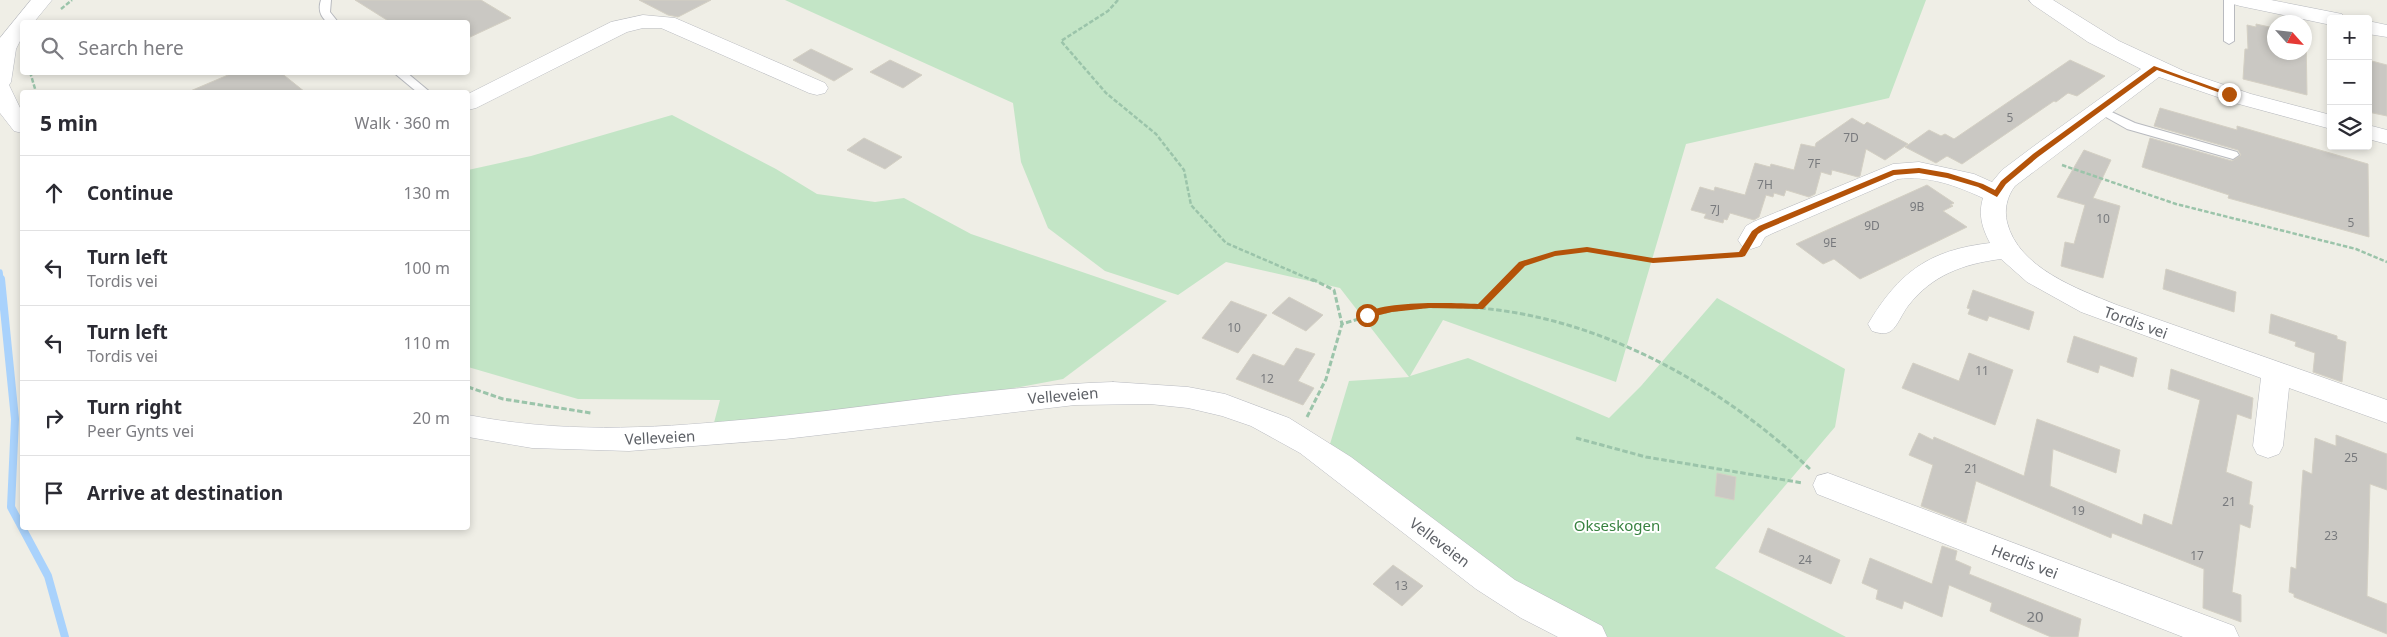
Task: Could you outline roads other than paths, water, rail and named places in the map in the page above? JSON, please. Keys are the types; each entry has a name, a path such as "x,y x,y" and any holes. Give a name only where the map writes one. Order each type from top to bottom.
{"street":[{"path":"24,20 42,0"},
{"path":"2039,0 2068,21 2156,68 2214,89 2327,121"},
{"path":"2240,0 2326,11"},
{"path":"470,102 619,27 635,21 652,20 667,22 817,88"},
{"path":"0,82 5,42 20,25"},
{"path":"2372,28 2387,31"},
{"path":"1751,240 1755,232 1762,228 1893,172 1919,170 1948,175 1980,185 1997,194 2004,183 2036,155 2101,110 2156,68"},
{"path":"0,89 14,118 20,124"},
{"path":"2372,133 2387,137"},
{"name":"Tordis vei","path":"1997,194 1993,209 1994,220 1999,238 2007,250 2048,283 2071,297 2107,312 2387,412"},
{"path":"1882,324 1904,290 1925,272 1946,261 2007,250"},
{"path":"2268,446 2276,373"},
{"name":"Velleveien","path":"470,426 547,438 672,437 811,424 1019,399 1114,392 1153,393 1216,404 1247,413 1293,433 1327,454 1503,590 1533,608 1590,637"},
{"name":"Herdis vei","path":"1828,485 2222,637"}],"lane":[{"path":"326,0 324,11 330,20"},
{"path":"2229,0 2229,41"},
{"path":"402,75 421,90"},
{"path":"2101,110 2131,126 2233,155"}],"waterway":[{"path":"0,272 1,281"},
{"path":"1,279 15,419 11,507 20,524"},
{"path":"23,530 48,576 65,637"}],"park label":[{"name":"Okseskogen","path":"1617,525"}]}
